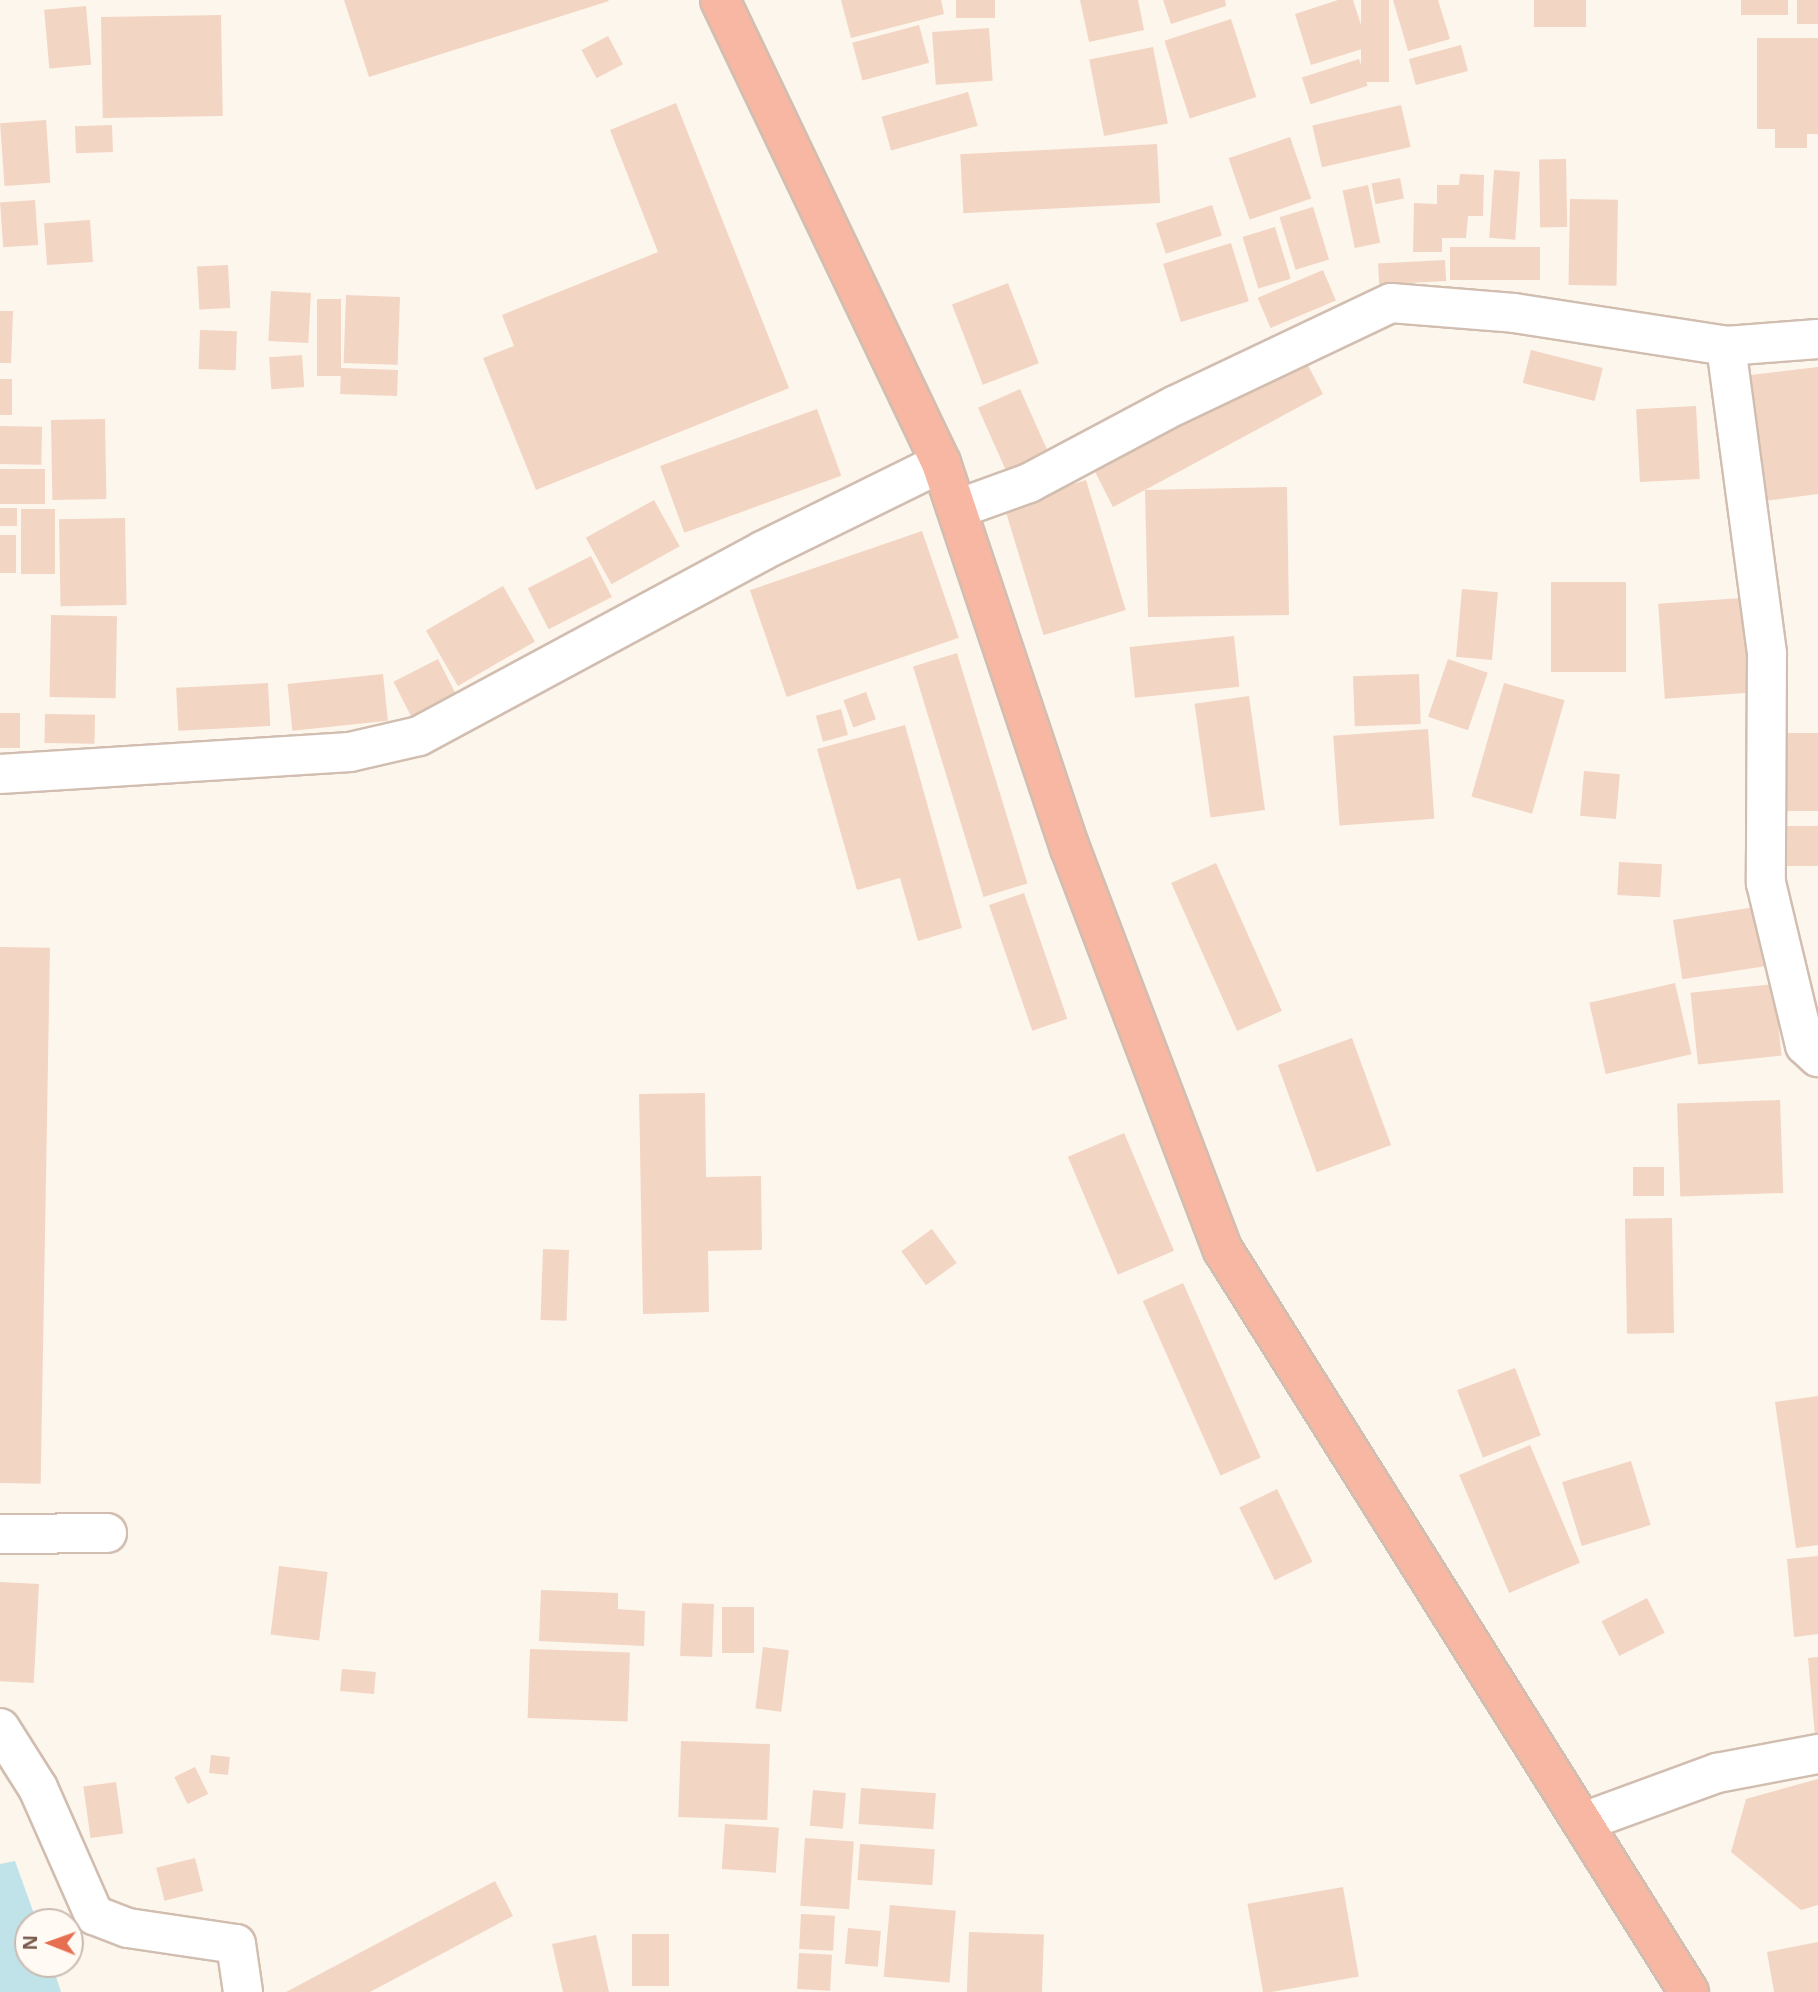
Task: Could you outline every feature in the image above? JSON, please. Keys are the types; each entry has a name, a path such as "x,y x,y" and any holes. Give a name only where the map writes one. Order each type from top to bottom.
{"highway":[{"path":"720,0 941,463 1070,848 1223,1250 1689,1992"}],"street":[{"path":"957,509 1029,483 1176,405 1391,303 1514,313 1726,346 1818,339"},
{"path":"1726,346 1767,654 1766,883 1805,1045 1818,1057"},
{"path":"0,774 350,752 419,736 762,551 941,463"},
{"path":"0,1534 107,1534"},
{"path":"0,1728 38,1788 94,1915 128,1928 236,1944 243,1992"},
{"path":"1583,1822 1717,1773 1818,1754"}],"water":[{"path":"15,1861 32,1908 14,1908 14,1978 56,1978 61,1992 0,1992 0,1864"}],"building":[{"path":"344,0 608,0 609,1 369,77"},
{"path":"841,0 941,0 944,14 851,38"},
{"path":"956,0 995,0 995,18 956,18"},
{"path":"1080,0 1138,0 1144,30 1089,42"},
{"path":"1163,0 1225,0 1226,6 1171,24"},
{"path":"1338,0 1353,0 1368,47 1311,65 1295,14"},
{"path":"1361,0 1389,0 1389,82 1361,82"},
{"path":"1393,0 1438,0 1450,39 1408,51"},
{"path":"1534,0 1586,0 1586,27 1534,27"},
{"path":"1741,0 1788,0 1788,15 1741,15"},
{"path":"1797,0 1818,0 1818,24 1797,24"},
{"path":"86,6 91,65 49,68 44,10"},
{"path":"221,15 223,116 103,118 101,17"},
{"path":"1231,19 1256,97 1190,119 1164,41"},
{"path":"919,25 929,63 862,81 852,43"},
{"path":"989,28 993,81 936,85 932,32"},
{"path":"608,36 623,64 597,78 582,50"},
{"path":"1757,38 1818,38 1818,134 1807,134 1807,148 1775,148 1775,129 1757,129"},
{"path":"1461,45 1468,71 1416,85 1409,59"},
{"path":"1153,47 1168,124 1104,136 1089,59"},
{"path":"1359,59 1368,86 1311,104 1302,78"},
{"path":"968,92 978,126 891,150 881,117"},
{"path":"676,103 789,388 536,490 483,358 514,346 502,315 658,252 610,130"},
{"path":"1401,105 1411,147 1322,167 1312,125"},
{"path":"46,120 50,183 5,186 0,123"},
{"path":"112,125 113,152 76,153 75,126"},
{"path":"1290,137 1311,198 1250,220 1229,158"},
{"path":"1157,144 1160,203 963,213 960,154"},
{"path":"1539,159 1566,159 1567,227 1540,227"},
{"path":"1494,170 1520,172 1515,240 1489,238"},
{"path":"1460,174 1484,175 1483,216 1468,216 1466,238 1442,238 1442,252 1413,252 1414,203 1437,204 1437,185 1459,185"},
{"path":"1400,178 1404,199 1376,204 1372,184"},
{"path":"1368,185 1380,243 1355,248 1343,190"},
{"path":"1570,199 1618,200 1616,286 1568,285"},
{"path":"35,200 38,245 3,247 0,202"},
{"path":"1212,205 1222,235 1166,254 1156,223"},
{"path":"1313,207 1329,260 1296,270 1280,217"},
{"path":"90,220 93,262 47,265 44,223"},
{"path":"1275,227 1291,279 1258,289 1242,237"},
{"path":"1231,243 1249,301 1181,322 1163,264"},
{"path":"1450,247 1540,247 1540,280 1450,280"},
{"path":"1445,260 1446,281 1379,284 1378,264"},
{"path":"228,265 230,308 199,310 197,267"},
{"path":"1323,270 1336,300 1271,328 1258,298"},
{"path":"1008,283 1039,363 983,385 952,305"},
{"path":"271,291 311,293 308,343 268,341"},
{"path":"346,295 400,297 398,365 344,363"},
{"path":"317,299 341,299 341,376 317,376"},
{"path":"0,311 13,311 11,363 0,363"},
{"path":"200,330 237,331 236,370 199,369"},
{"path":"1531,350 1603,368 1595,401 1523,383"},
{"path":"302,355 304,387 271,389 269,357"},
{"path":"1303,356 1323,394 1113,507 1093,468"},
{"path":"1818,367 1818,494 1756,502 1742,376"},
{"path":"341,368 398,370 397,396 340,394"},
{"path":"0,379 12,379 12,415 0,415"},
{"path":"1020,389 1049,454 1007,473 978,408"},
{"path":"1696,406 1700,479 1640,482 1636,409"},
{"path":"817,409 841,476 684,533 660,466"},
{"path":"105,419 106,499 52,500 51,420"},
{"path":"0,426 42,427 41,465 0,464"},
{"path":"0,469 45,469 45,504 0,504"},
{"path":"1086,480 1126,610 1044,635 1004,505"},
{"path":"1287,487 1289,615 1148,617 1145,490"},
{"path":"654,500 680,546 611,584 586,538"},
{"path":"0,508 17,508 17,526 0,526"},
{"path":"21,509 55,509 55,574 21,574"},
{"path":"125,518 127,605 61,606 59,519"},
{"path":"922,531 959,638 787,697 750,590"},
{"path":"0,535 16,535 16,573 0,573"},
{"path":"591,556 612,597 549,629 528,588"},
{"path":"1551,582 1626,582 1626,672 1551,672"},
{"path":"503,586 535,641 458,686 426,630"},
{"path":"1462,589 1498,592 1492,660 1456,657"},
{"path":"1742,598 1749,693 1665,699 1658,604"},
{"path":"51,615 117,616 116,698 50,697"},
{"path":"1234,636 1239,687 1135,698 1130,647"},
{"path":"957,653 1027,883 983,897 913,666"},
{"path":"438,659 457,696 413,719 393,682"},
{"path":"1448,659 1488,673 1468,730 1428,717"},
{"path":"383,674 388,721 292,731 288,684"},
{"path":"1419,674 1421,724 1355,726 1353,676"},
{"path":"268,683 270,726 178,731 176,688"},
{"path":"1504,683 1565,700 1532,814 1471,796"},
{"path":"866,692 876,719 853,727 843,700"},
{"path":"1249,696 1265,810 1211,818 1195,704"},
{"path":"841,709 848,735 823,742 816,716"},
{"path":"0,713 20,713 20,748 0,748"},
{"path":"45,714 95,715 94,744 44,743"},
{"path":"905,725 962,928 918,941 900,878 857,890 817,749"},
{"path":"1428,729 1434,819 1340,825 1333,736"},
{"path":"1779,733 1818,733 1818,811 1779,811"},
{"path":"1584,771 1620,774 1616,819 1580,816"},
{"path":"1779,826 1818,826 1818,866 1779,866"},
{"path":"1619,862 1662,864 1660,897 1617,895"},
{"path":"1216,863 1282,1011 1237,1031 1171,883"},
{"path":"1024,893 1067,1019 1032,1031 989,905"},
{"path":"1755,907 1764,966 1682,979 1673,920"},
{"path":"0,947 50,948 41,1484 0,1483"},
{"path":"1675,983 1691,1054 1606,1074 1589,1003"},
{"path":"1774,984 1782,1056 1698,1064 1690,993"},
{"path":"1352,1038 1391,1145 1317,1172 1278,1065"},
{"path":"705,1093 706,1177 761,1176 762,1250 708,1251 709,1312 643,1314 639,1094"},
{"path":"1780,1100 1783,1193 1680,1197 1677,1104"},
{"path":"1124,1133 1174,1251 1118,1275 1068,1157"},
{"path":"1633,1167 1664,1167 1664,1196 1633,1196"},
{"path":"1672,1218 1674,1333 1627,1334 1625,1219"},
{"path":"932,1229 957,1263 926,1285 901,1251"},
{"path":"543,1249 569,1250 567,1321 541,1320"},
{"path":"1183,1283 1261,1457 1220,1475 1143,1301"},
{"path":"1515,1368 1541,1435 1483,1457 1457,1390"},
{"path":"1818,1396 1818,1545 1796,1548 1775,1402"},
{"path":"1530,1445 1580,1563 1509,1593 1459,1475"},
{"path":"1631,1461 1651,1525 1582,1546 1562,1482"},
{"path":"1277,1489 1313,1562 1275,1580 1239,1507"},
{"path":"1818,1556 1818,1634 1794,1637 1787,1559"},
{"path":"279,1566 328,1572 319,1640 271,1634"},
{"path":"0,1582 39,1584 34,1683 0,1681"},
{"path":"541,1590 618,1593 618,1609 645,1611 644,1646 539,1641"},
{"path":"1647,1598 1665,1633 1619,1656 1602,1621"},
{"path":"682,1603 714,1604 712,1657 680,1656"},
{"path":"722,1607 754,1607 754,1653 722,1653"},
{"path":"763,1647 789,1650 781,1712 755,1709"},
{"path":"530,1649 630,1652 628,1721 528,1718"},
{"path":"1818,1657 1818,1736 1815,1736 1808,1658"},
{"path":"342,1669 376,1672 374,1694 340,1691"},
{"path":"681,1741 770,1744 767,1820 678,1817"},
{"path":"211,1755 230,1757 228,1775 209,1773"},
{"path":"195,1767 208,1794 187,1804 174,1777"},
{"path":"1818,1779 1818,1905 1801,1910 1731,1852 1746,1799"},
{"path":"116,1782 123,1833 91,1838 83,1787"},
{"path":"861,1788 936,1793 933,1829 858,1824"},
{"path":"813,1790 846,1793 843,1829 810,1826"},
{"path":"725,1824 779,1828 776,1873 722,1869"},
{"path":"805,1838 854,1841 849,1909 800,1906"},
{"path":"860,1844 935,1849 932,1885 857,1880"},
{"path":"195,1858 203,1891 164,1901 156,1868"},
{"path":"495,1881 513,1916 370,1992 286,1992"},
{"path":"1343,1887 1359,1977 1263,1992 1247,1904"},
{"path":"890,1905 956,1911 949,1982 884,1977"},
{"path":"801,1914 835,1916 833,1951 799,1949"},
{"path":"848,1928 881,1931 878,1967 845,1964"},
{"path":"969,1932 1044,1935 1042,1992 967,1992"},
{"path":"632,1934 669,1934 669,1986 632,1986"},
{"path":"596,1935 609,1992 563,1992 552,1944"},
{"path":"1818,1942 1818,1992 1774,1992 1767,1952"},
{"path":"799,1953 832,1955 830,1991 797,1989"}]}
